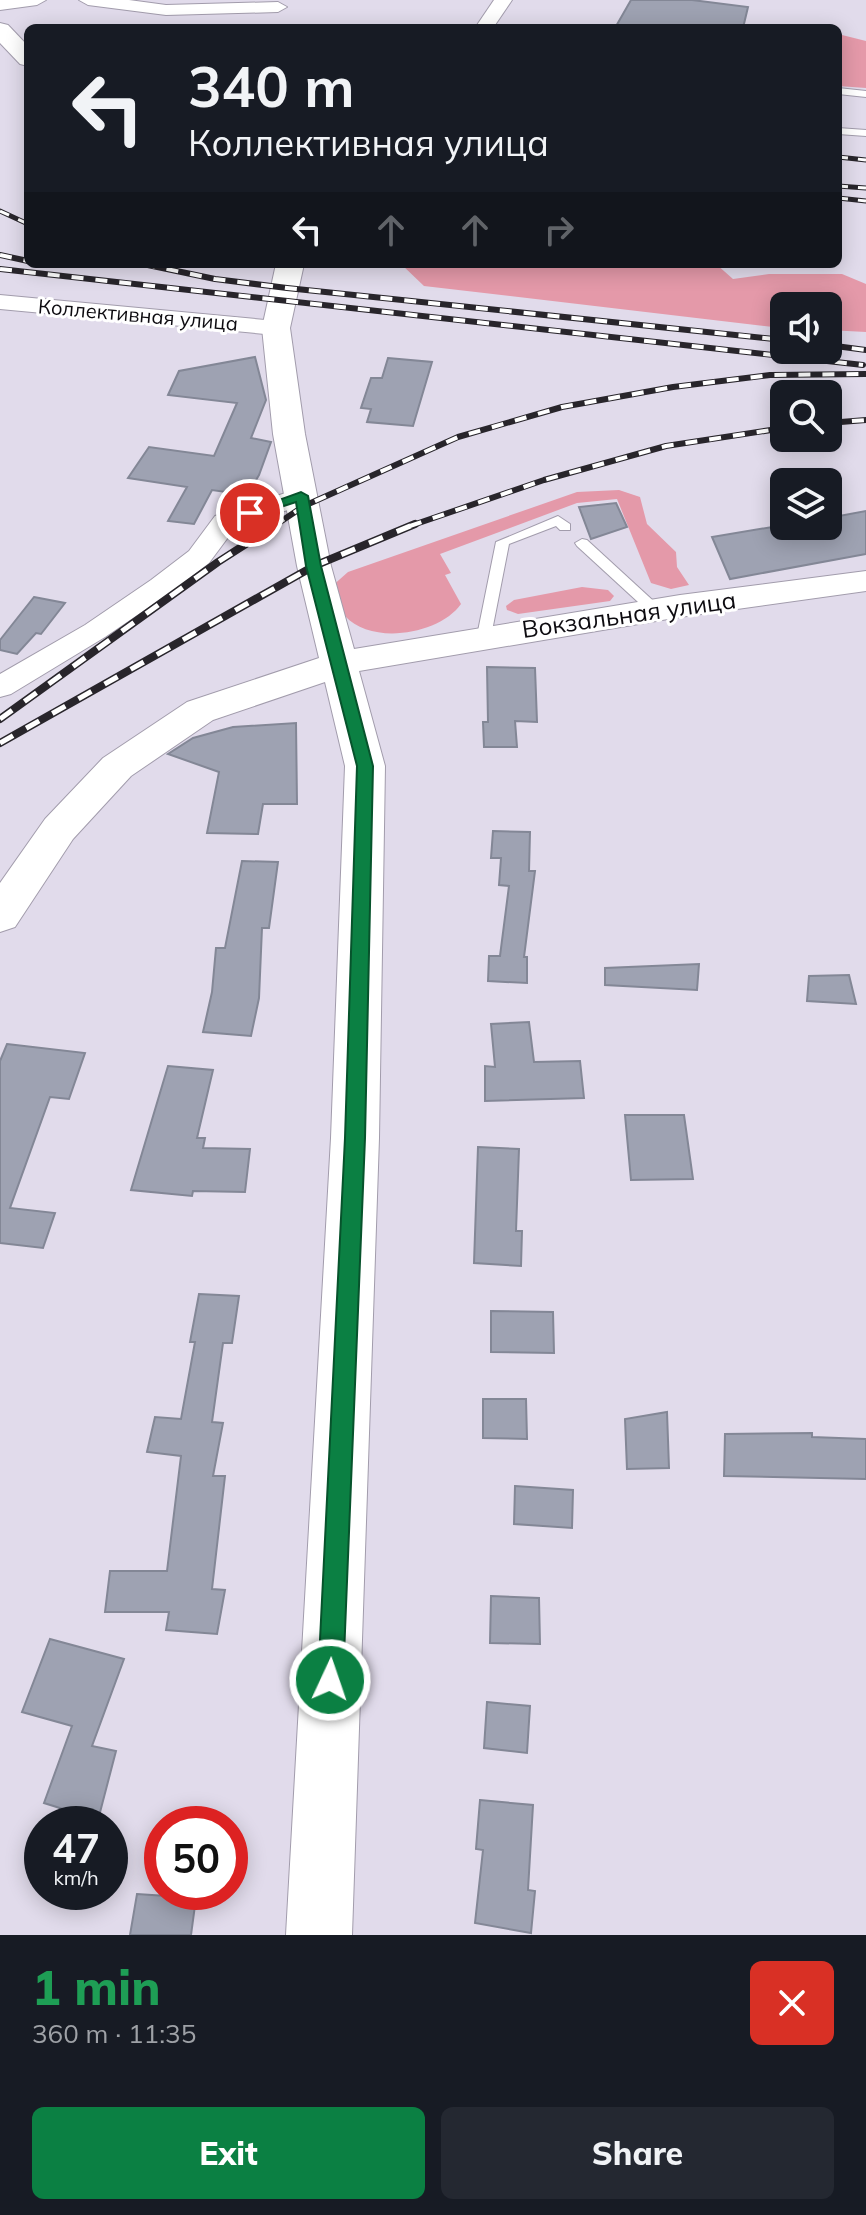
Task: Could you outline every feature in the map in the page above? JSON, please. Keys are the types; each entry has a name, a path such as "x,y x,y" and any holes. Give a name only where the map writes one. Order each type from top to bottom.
{"main road":[{"path":"0,30 24,55"},
{"path":"290,268 276,328 289,434 314,566 365,766 355,1138 319,1935"},
{"name":"Вокзальная улица","path":"0,916 59,829 117,767 200,711 339,664 393,653 484,636 866,581"}],"street":[{"path":"0,5 37,0"},
{"path":"94,0 166,10 278,7"},
{"path":"487,24 503,0"},
{"name":"Коллективная улица","path":"0,302 276,328"},
{"path":"0,687 95,631 161,586 199,557 225,522 301,496"}],"lane":[{"path":"842,91 866,94"},
{"path":"842,131 866,133"},
{"path":"484,636 503,542 558,520 565,527"},
{"path":"582,543 655,610"}],"shaded area":[{"path":"842,35 866,41 866,88 842,86"},
{"path":"405,268 721,268 733,279 769,274 842,274 866,284 866,332 842,331 842,292 770,292 770,327 424,286"},
{"path":"619,490 640,497 647,524 676,552 677,567 689,585 671,589 651,583 617,499 577,503 440,554 451,573 445,575 461,604 438,623 422,629 388,633 357,625 345,616 331,587 348,572 577,492"},
{"path":"582,587 608,590 614,596 610,601 518,614 507,610 506,606 514,600"}],"building":[{"path":"631,0 692,0 748,7 744,24 617,24"},
{"path":"255,357 266,400 251,438 271,442 259,475 247,495 212,490 194,524 168,521 187,487 128,478 149,447 214,456 237,403 168,395 179,371"},
{"path":"388,358 432,362 413,426 367,422 371,409 361,408 371,378 382,378"},
{"path":"616,503 627,527 591,539 579,507"},
{"path":"866,511 866,554 730,579 712,537 770,527 770,540 842,540 842,515"},
{"path":"34,597 65,603 41,634 36,633 17,654 0,650 0,640"},
{"path":"487,667 535,668 537,722 515,721 517,747 484,747 483,722 488,722"},
{"path":"296,723 297,804 263,804 258,834 207,833 219,772 168,754 193,738 233,727"},
{"path":"493,831 530,832 529,871 535,871 524,957 527,957 527,983 488,981 489,956 500,956 509,886 499,885 501,858 491,858"},
{"path":"242,861 278,862 269,928 262,928 259,998 251,1036 203,1032 212,992 216,948 225,948"},
{"path":"699,964 697,990 605,985 605,968"},
{"path":"849,975 856,1004 807,1001 809,976"},
{"path":"529,1022 534,1062 580,1061 584,1098 485,1101 485,1066 495,1067 491,1024"},
{"path":"7,1044 85,1053 69,1099 50,1097 10,1208 55,1213 43,1248 0,1243 0,1061"},
{"path":"168,1066 213,1070 197,1138 205,1138 203,1148 250,1149 245,1192 193,1191 192,1196 131,1190"},
{"path":"625,1115 684,1115 693,1179 631,1180"},
{"path":"478,1147 519,1149 516,1231 522,1231 521,1266 474,1263"},
{"path":"199,1294 239,1296 232,1343 223,1343 212,1422 223,1423 213,1476 225,1476 212,1589 225,1590 217,1634 166,1630 169,1612 105,1612 110,1571 167,1571 181,1456 147,1452 155,1417 181,1419 195,1342 190,1342"},
{"path":"491,1311 553,1312 554,1353 491,1352"},
{"path":"483,1399 526,1399 527,1439 483,1438"},
{"path":"667,1412 669,1468 627,1469 625,1419"},
{"path":"812,1433 812,1437 866,1439 866,1479 724,1476 725,1434"},
{"path":"515,1486 573,1490 572,1528 514,1524"},
{"path":"491,1596 539,1598 540,1644 490,1643"},
{"path":"50,1639 124,1659 92,1746 116,1751 102,1806 54,1806 44,1803 72,1726 22,1712"},
{"path":"487,1702 530,1706 527,1753 484,1748"},
{"path":"480,1800 533,1805 528,1890 535,1891 531,1933 475,1923 483,1850 476,1849"},
{"path":"137,1894 144,1894 144,1910 194,1910 191,1935 130,1935"}],"railway":[{"path":"842,157 866,160"},
{"path":"842,186 866,188"},
{"path":"842,198 866,201"},
{"path":"0,211 24,222"},
{"path":"0,255 24,260"},
{"path":"162,268 215,279 287,288 770,339"},
{"path":"0,269 863,365"},
{"path":"842,347 866,350"},
{"path":"277,524 304,506 458,437 562,407 673,387 770,375 866,374"},
{"path":"842,422 866,420"},
{"path":"411,526 544,480 666,446 770,430"},
{"path":"0,719 218,562 277,524"},
{"path":"411,526 415,524"},
{"path":"0,743 314,566 411,526"}],"route":[{"path":"250,513 301,496 314,566 365,766 355,1138 330,1680"}]}
